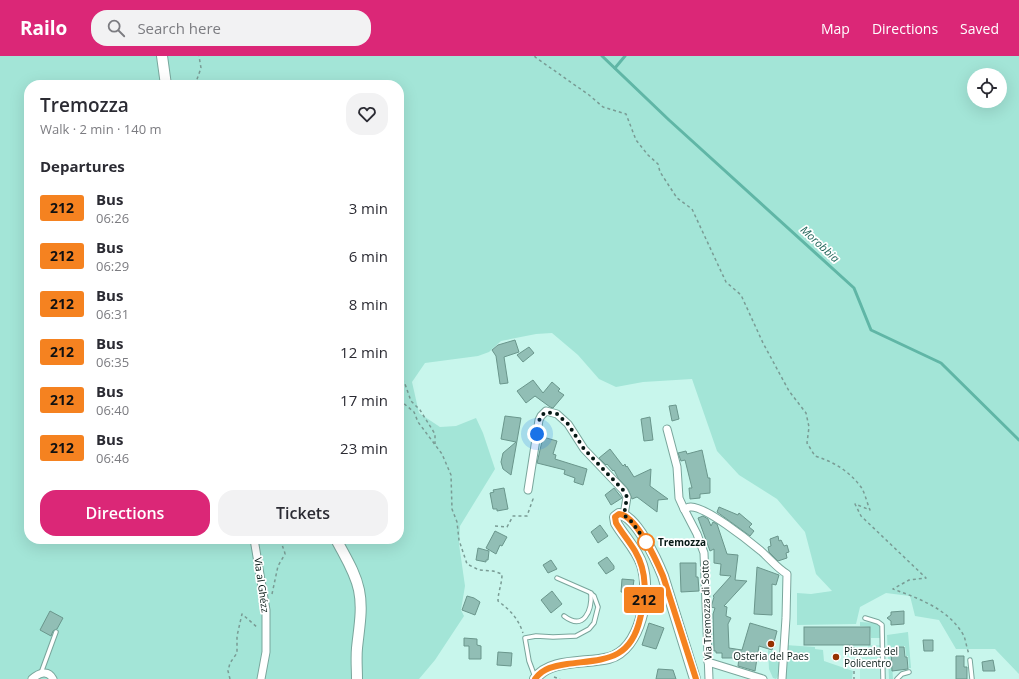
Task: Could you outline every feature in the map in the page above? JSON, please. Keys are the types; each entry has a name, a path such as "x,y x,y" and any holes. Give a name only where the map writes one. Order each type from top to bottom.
{"street":[{"path":"162,56 165,80"},
{"path":"528,490 539,420 546,412 553,412 568,424 584,449 624,491 627,497 624,515"},
{"name":"Via Tremozza di Sotto","path":"667,429 677,467 680,498 684,509 698,534 704,553 709,679"},
{"path":"684,509 690,507 698,509 715,517 761,552 781,571 787,574 782,679"},
{"path":"535,679 539,673 550,667 600,660 614,656 626,648 634,636 639,624 642,608 644,576 638,556 616,523 615,520 617,515 624,515 632,522 643,538 660,570 696,679"},
{"name":"Via al Ghézz","path":"255,544 266,610 266,652 261,679"},
{"path":"339,544 353,571 361,599 361,615 356,658 357,679"},
{"path":"708,662 763,679"},
{"path":"32,679 44,672 52,677"}],"lane":[{"path":"535,679 529,661 525,638 536,636 570,637 583,633 590,629 596,616 598,604 591,593 557,578"},
{"path":"564,616 576,622 587,616 590,607 591,593"},
{"path":"865,618 878,622 882,625 883,679"},
{"path":"41,673 56,632"},
{"path":"970,660 972,679"},
{"path":"897,679 902,674 909,672"}],"path":[{"path":"196,80 200,68 199,56"},
{"path":"535,56 589,94 603,107 626,114 636,140 648,155 658,164 660,172 677,198 692,209 726,282 741,295 763,343 789,390 806,413 809,427 807,443 815,456 828,460 842,468 861,488 870,510 855,504 861,516 926,578 910,580 893,589 927,601 944,614 958,627 964,638 970,660"},
{"path":"404,382 411,401 420,410 435,434 435,444"},
{"path":"404,404 414,412 418,422 442,454 451,475 452,509 458,522 459,540 467,564 479,570 493,571 502,574 498,601 514,614 519,622 525,638"},
{"path":"494,526 507,527 513,516 526,516 533,499 528,490"},
{"path":"271,598 278,566 285,554 285,550 281,544"},
{"path":"230,679 228,671 230,663 237,652 237,636 242,614 266,634"},
{"path":"854,647 854,679"}],"shaded area":[{"path":"0,56 1019,56 1019,674 995,649 956,649 939,620 915,616 910,596 886,593 860,607 856,624 797,625 797,593 811,594 832,591 816,574 805,532 777,499 739,475 717,451 692,379 643,382 616,387 599,379 578,355 552,333 536,334 501,341 489,352 478,356 425,363 412,382 419,413 440,427 456,426 476,418 483,433 495,469 460,526 459,544 465,586 461,610 464,616 435,660 419,679 0,679"},
{"path":"860,622 877,623 881,628 880,638 871,638 870,627 860,626"},
{"path":"908,632 911,668 909,668 905,646 891,648 893,679 889,679 887,635"},
{"path":"785,645 815,647 815,649 823,650 824,661 853,671 852,679 782,679"},
{"path":"868,645 881,645 880,679 860,679 860,655 868,649"},
{"path":"768,650 781,654 780,671 776,679 773,678 769,669"}],"building":[{"path":"515,340 519,352 504,357 508,383 500,384 496,356 492,350 498,345"},
{"path":"529,347 534,353 523,362 517,355"},
{"path":"533,380 543,393 552,382 560,389 558,391 564,395 553,408 535,396 526,403 517,391"},
{"path":"676,405 679,419 672,421 669,406"},
{"path":"505,416 521,418 511,475 503,469 501,462 503,453 516,442 501,439"},
{"path":"650,417 653,440 644,441 641,419"},
{"path":"543,437 557,441 553,454 556,455 555,459 587,469 583,485 574,482 575,478 564,474 565,470 537,463"},
{"path":"610,449 623,466 625,464 626,467 627,466 634,477 651,469 650,486 668,499 658,500 657,512 637,497 632,499 628,489 618,478 614,470 613,471 599,458"},
{"path":"702,450 708,478 710,478 710,493 700,494 700,498 690,499 689,488 692,488 685,460 681,461 678,453 686,451 687,454"},
{"path":"504,488 508,509 497,511 497,509 493,509 490,493 494,492 493,490"},
{"path":"614,488 622,498 611,505 605,495"},
{"path":"719,507 738,515 739,513 752,524 749,527 754,531 750,536 717,512"},
{"path":"703,516 708,519 711,526 713,522 717,524 727,554 738,555 735,580 747,581 724,606 727,607 726,616 731,618 728,624 729,648 742,650 750,623 777,631 772,650 759,646 755,671 738,666 739,658 722,658 722,653 716,653 716,651 714,651 713,614 715,608 711,607 713,596 731,576 720,575 721,564 714,563 714,549 710,551 698,518"},
{"path":"600,525 608,536 598,543 591,532"},
{"path":"495,531 507,537 502,546 500,545 496,554 486,548"},
{"path":"778,536 779,541 781,540 784,546 787,545 789,552 786,553 787,558 778,561 769,552 768,547 771,546 770,539"},
{"path":"478,548 489,551 488,560 486,560 486,562 476,560"},
{"path":"607,557 614,566 614,569 606,574 598,563"},
{"path":"551,560 557,569 548,573 543,565"},
{"path":"680,563 696,563 696,577 698,577 699,591 681,592"},
{"path":"757,567 779,575 776,585 772,584 772,615 754,614"},
{"path":"622,579 634,580 632,593 621,592"},
{"path":"552,591 562,604 551,613 541,600"},
{"path":"467,596 480,602 475,615 462,610"},
{"path":"50,611 63,618 51,636 40,630"},
{"path":"904,611 904,624 891,625 891,621 887,618 891,615 891,612"},
{"path":"649,623 664,628 656,649 642,645"},
{"path":"804,627 870,627 870,645 804,645"},
{"path":"464,638 477,639 477,645 481,646 481,659 469,659 469,646 464,646"},
{"path":"923,640 933,640 933,651 924,651"},
{"path":"897,647 904,647 908,669 892,671 891,649 897,649"},
{"path":"498,652 512,653 511,666 497,665"},
{"path":"956,656 964,656 964,667 967,667 967,679 956,679"},
{"path":"993,660 995,671 983,671 982,662"},
{"path":"658,669 673,670 676,679 656,679"}],"waterway":[{"name":"Morobbia","path":"602,56 669,120 854,288 871,330 941,363 1019,440"},
{"path":"615,68 625,56"}],"bus line":[{"name":"212","path":"535,679 539,673 550,667 600,660 614,656 626,648 634,636 639,624 642,608 645,585 644,576 638,556 616,523 615,517 619,514 624,515 632,522 658,564 696,679"}],"place":[{"name":"Tremozza","path":"646,542"},
{"name":"Osteria del Paes","path":"771,644"},
{"name":"Piazzale del Policentro","path":"836,657"}],"route":[{"path":"537,434 539,420 543,413 549,411 553,412 564,420 584,449 605,472 621,486 627,497 624,515 632,522 646,542"}]}
